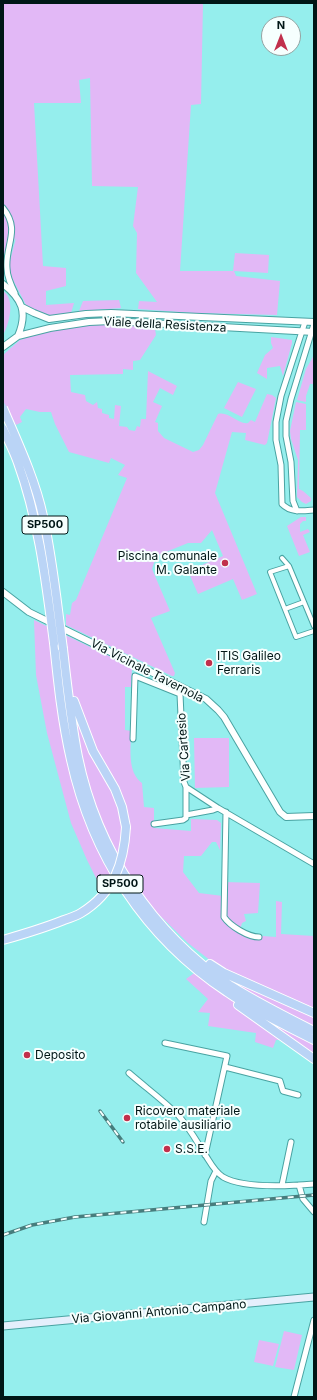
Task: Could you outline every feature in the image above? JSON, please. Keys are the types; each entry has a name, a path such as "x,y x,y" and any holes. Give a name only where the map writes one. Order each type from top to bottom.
{"highway":[{"name":"SP500","path":"3,408 25,459 43,515 53,573 79,758 98,822 115,860 125,877 152,913 171,934 204,965 231,986 314,1031"},
{"name":"SP500","path":"3,429 18,462 34,517 45,574 60,695 71,760 82,802 108,864 128,895 145,917 186,960 232,996 263,1014 314,1040"},
{"path":"3,940 80,914 91,906 105,893 117,872 125,847 126,827 122,807 115,789 93,751 76,708 66,673"},
{"path":"171,934 224,973 314,1013"},
{"path":"186,960 200,978 213,989 259,1019 314,1059"}],"main road":[{"name":"Via Giovanni Antonio Campano","path":"3,1326 314,1296"}],"street":[{"path":"3,208 12,222 12,233 6,268 11,286 22,307 23,317 18,336"},
{"path":"3,257 10,248"},
{"path":"3,284 14,293"},
{"name":"Viale della Resistenza","path":"22,307 49,319 86,314 112,313 314,323"},
{"name":"Viale della Resistenza","path":"3,347 18,336 70,324 111,321 313,331"},
{"path":"305,322 281,396 276,422 276,436 281,465 282,504 298,511 314,510"},
{"path":"298,511 293,501 291,462 286,436 286,421 291,399 313,331 314,323"},
{"path":"282,558 289,566 314,626"},
{"path":"289,566 270,572 296,637 314,631"},
{"name":"Via Vicinale Tavernola","path":"3,592 29,612 206,699 224,717 280,812 286,817 314,816"},
{"path":"285,609 304,602"},
{"name":"Via Cartesio","path":"134,739 135,676 180,694 184,782 186,787 186,815"},
{"path":"186,787 218,808 314,864"},
{"path":"154,824 183,820 186,818 186,815 218,808"},
{"path":"226,812 224,917 227,921 249,936 258,937"},
{"path":"165,1043 227,1056 205,1154"},
{"path":"225,1067 280,1081 283,1091 298,1095"},
{"path":"129,1073 178,1115 216,1171 223,1177 232,1181 250,1184 314,1184"},
{"path":"282,1185 291,1142"},
{"path":"204,1222 211,1181 216,1171"},
{"path":"299,1185 303,1199 314,1212"},
{"path":"294,1397 314,1320"}],"shaded area":[{"path":"3,3 203,3 201,104 191,105 180,271 233,271 235,253 269,255 268,273 234,271 236,276 280,281 277,315 194,313 138,309 139,301 157,302 136,273 137,233 133,226 138,187 92,186 90,78 79,80 81,103 34,103 43,266 66,268 66,286 46,291 46,305 74,303 71,313 52,316 26,305 12,278 9,265 16,238 3,256"},
{"path":"3,291 9,300 10,312 3,335"},
{"path":"119,300 121,308 79,311 83,301"},
{"path":"125,323 148,326 155,329 156,335 140,360 133,361 133,370 123,369 123,374 70,375 71,392 85,395 86,401 93,405 97,402 98,408 102,409 102,413 109,415 109,418 114,419 115,405 121,406 119,426 127,427 129,430 135,431 137,426 140,427 141,419 146,419 148,371 177,386 173,395 160,388 153,402 162,406 155,422 158,423 158,431 164,438 193,452 199,450 203,445 218,414 226,414 244,423 248,423 251,420 255,422 267,394 276,398 267,443 265,445 245,440 246,433 232,432 215,493 257,594 242,600 233,579 198,594 188,571 223,556 212,530 201,543 188,543 156,556 152,569 170,611 151,618 175,673 174,676 66,625 66,614 70,615 72,603 76,600 127,478 118,475 125,465 111,458 109,463 69,452 55,424 51,412 40,412 26,409 20,417 22,422 16,425 3,401 3,355 20,340 40,333 76,325"},
{"path":"271,337 292,340 292,343 283,376 280,366 267,368 267,379 257,373 265,355 273,348"},
{"path":"314,355 314,384 310,384 306,396 306,402 297,400 306,369"},
{"path":"238,382 256,389 242,417 224,408"},
{"path":"296,402 306,404 306,430 300,430 299,489 311,498 311,501 306,504 297,497 298,460 290,431"},
{"path":"301,517 306,517 306,521 303,521 300,524 300,532 308,529 310,532 303,535 310,552 299,556 287,526"},
{"path":"34,620 132,667 131,687 125,687 125,730 131,731 132,766 134,773 142,783 144,807 154,808 154,828 191,831 191,819 217,820 221,823 220,850 216,842 212,842 201,856 184,856 183,872 199,893 223,896 224,882 260,883 258,913 244,914 246,921 242,923 240,930 249,935 276,937 276,901 282,902 281,934 314,936 314,1063 283,1040 276,1040 273,1048 255,1042 256,1033 208,1026 210,1013 198,1012 208,999 186,979 211,961 188,943 143,899 124,868 105,886 99,884 71,823 47,733 36,675"},
{"path":"194,738 229,738 229,787 195,788"},
{"path":"284,1331 302,1335 294,1370 275,1367"},
{"path":"259,1340 279,1344 273,1366 254,1362"}],"railway":[{"path":"100,1111 123,1142"},
{"path":"3,1235 32,1225 75,1217 314,1195"}],"place":[{"name":"Piscina comunale M. Galante","path":"225,563"},
{"name":"ITIS Galileo Ferraris","path":"209,663"},
{"name":"Deposito","path":"27,1055"},
{"name":"Ricovero materiale rotabile ausiliario","path":"127,1118"},
{"name":"S.S.E.","path":"167,1149"}]}
